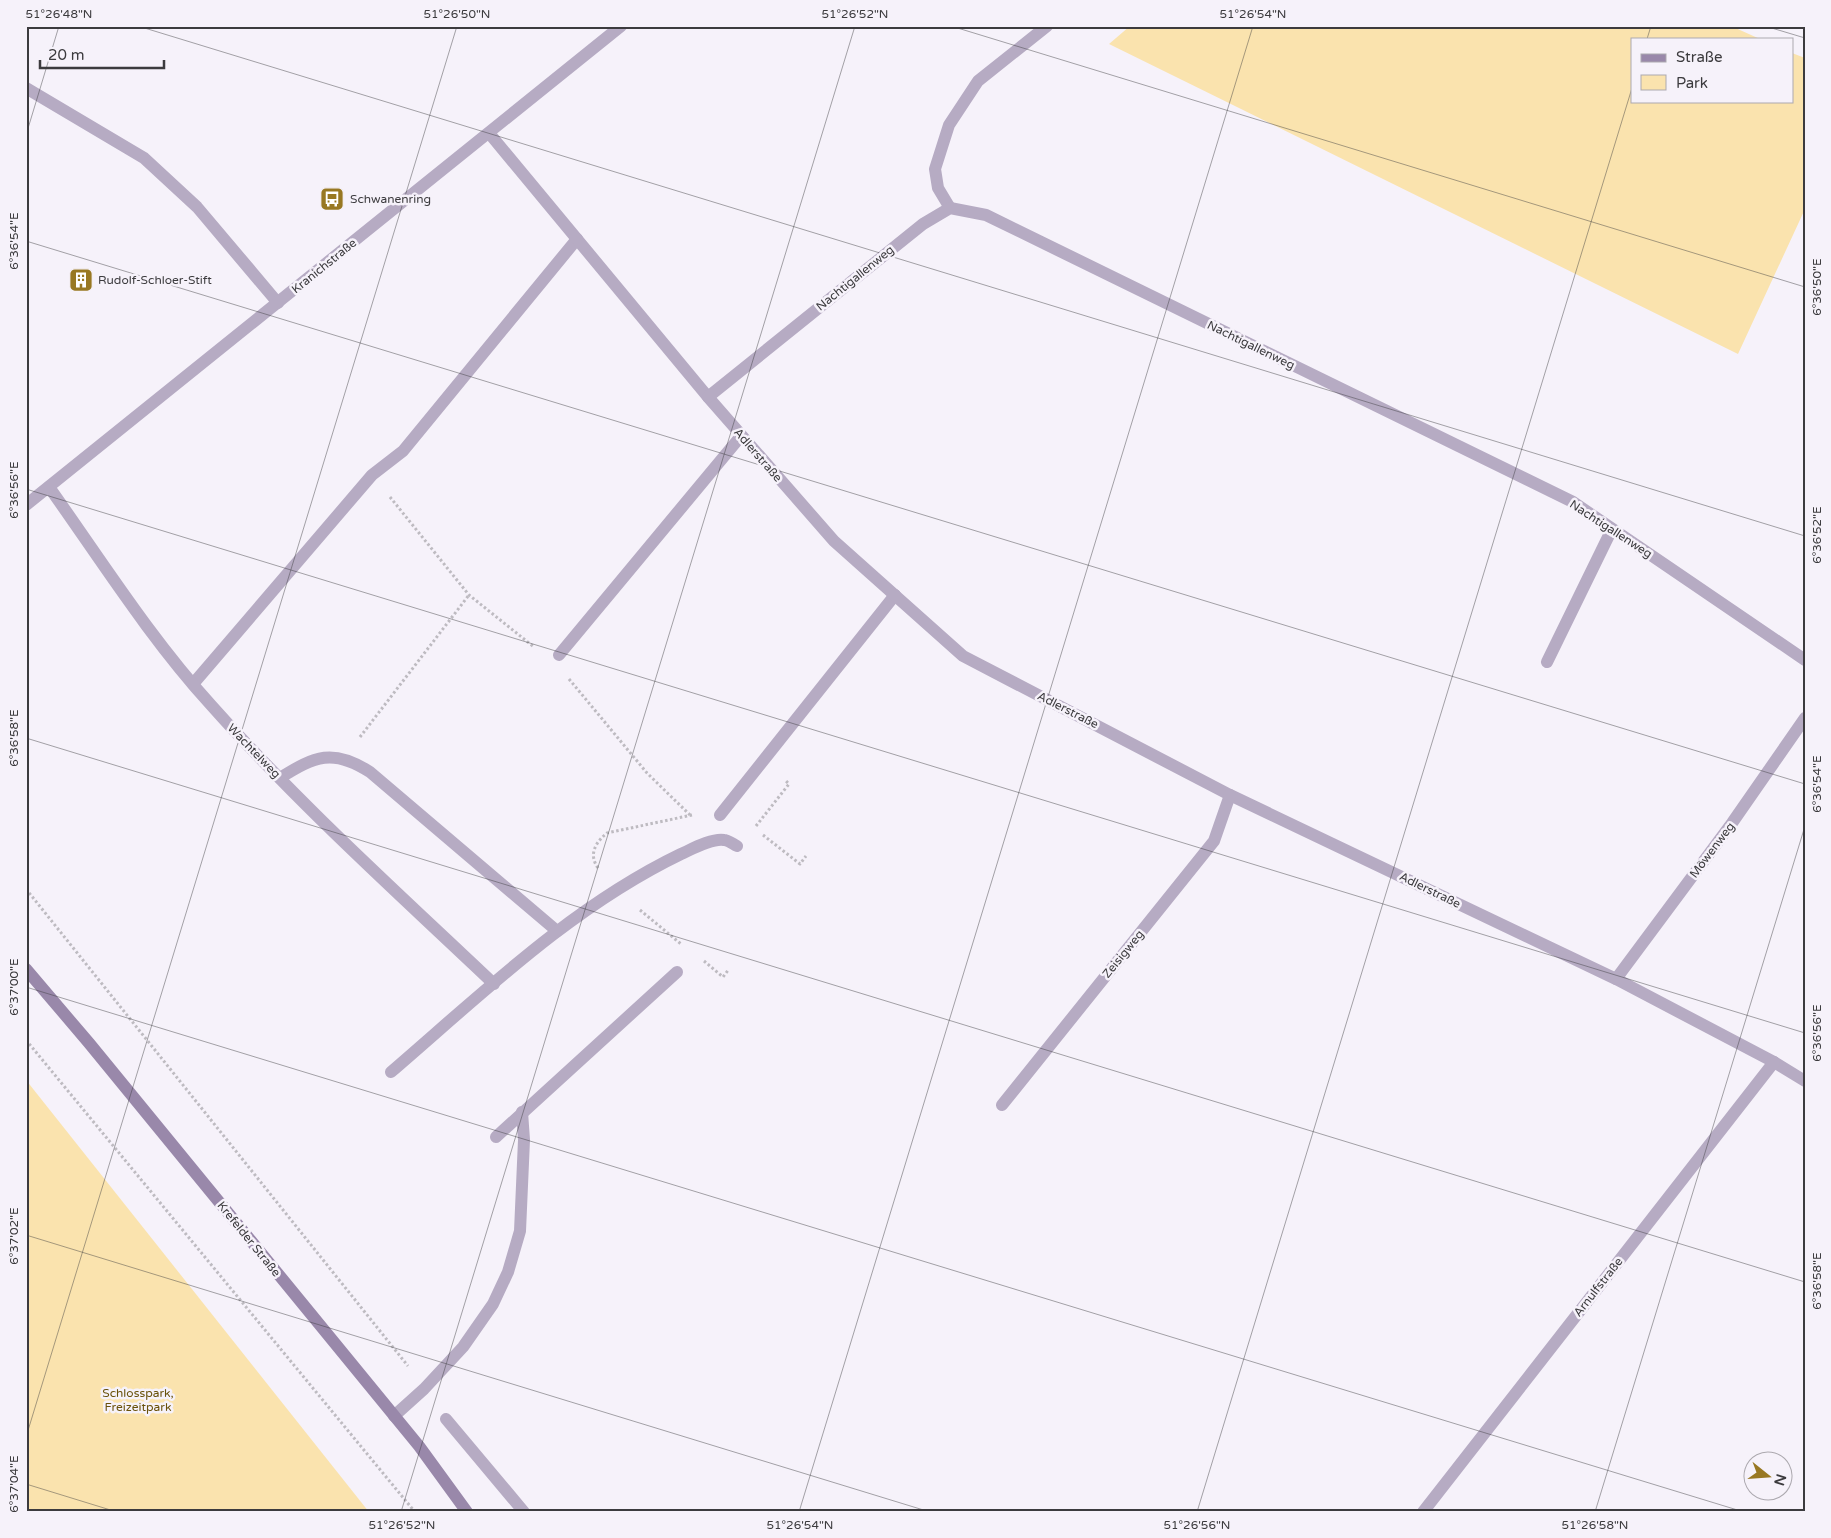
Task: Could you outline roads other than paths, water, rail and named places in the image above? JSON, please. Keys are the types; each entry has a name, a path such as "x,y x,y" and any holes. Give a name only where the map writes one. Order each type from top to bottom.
{"main road":[{"name":"Krefelder Straße","path":"26,969 89,1043 419,1446 468,1512"}],"street":[{"name":"Kranichstraße","path":"27,502 49,487 621,26"},
{"path":"950,208 938,188 935,169 949,125 978,81 1047,26"},
{"path":"26,88 144,158 197,207 278,302"},
{"name":"Adlerstraße","path":"489,132 708,397 834,541 963,656 1230,794 1616,979 1774,1062 1805,1081"},
{"name":"Nachtigallenweg","path":"708,397 923,224 950,208 986,215 1573,502 1805,660"},
{"path":"193,684 372,475 403,451 577,239"},
{"path":"559,656 741,436"},
{"name":"Wachtelweg","path":"49,487 153,633 210,705 368,865 494,984"},
{"path":"1547,662 1612,529"},
{"path":"720,815 895,595"},
{"name":"Möwenweg","path":"1616,979 1732,823 1805,718"},
{"path":"280,778 304,764 320,758 343,759 355,762 370,772 558,931"},
{"name":"Zeisigweg","path":"1002,1105 1214,841 1230,794"},
{"path":"391,1072 544,940 641,874 701,844 723,840 738,846"},
{"path":"496,1137 677,972"},
{"name":"Arnulfstraße","path":"1423,1512 1774,1062"},
{"path":"394,1416 424,1389 463,1347 493,1304 508,1272 520,1231 524,1140 522,1112"},
{"path":"446,1419 524,1512"}],"place":[{"name":"Schwanenring","path":"332,199"},
{"name":"Rudolf-Schloer-Stift","path":"81,280"}],"park label":[{"name":"Schlosspark, Freizeitpark","path":"138,1400"}]}
